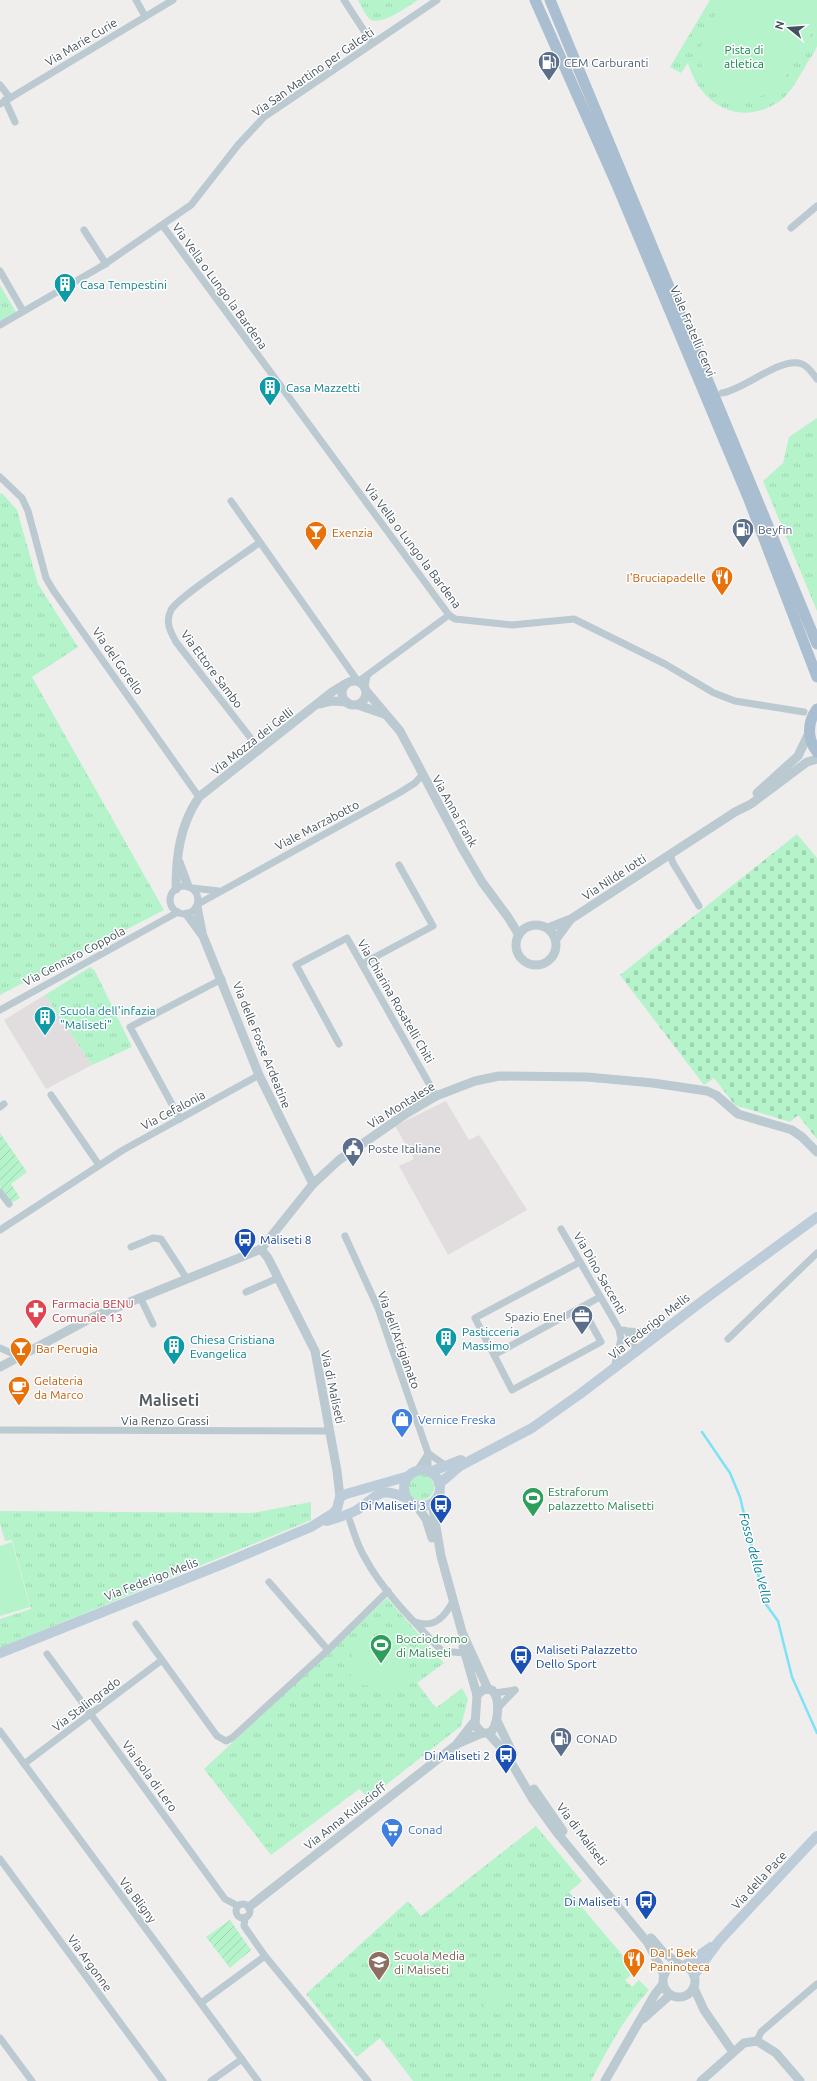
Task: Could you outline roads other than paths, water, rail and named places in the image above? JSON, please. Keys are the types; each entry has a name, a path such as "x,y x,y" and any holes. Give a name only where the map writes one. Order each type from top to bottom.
{"main road":[{"name":"Viale Fratelli Cervi","path":"536,0 617,185 742,483 817,677"},
{"name":"Viale Fratelli Cervi","path":"550,0 817,644"},
{"path":"817,709 811,721 810,732 812,744 817,752"},
{"name":"Via Federigo Melis","path":"432,1503 438,1494 439,1484 460,1466 532,1428 613,1370 705,1299 817,1217"},
{"name":"Via Federigo Melis","path":"311,1527 332,1514 341,1498 413,1473 429,1472 471,1455 494,1449"},
{"path":"429,1472 439,1484"},
{"path":"406,1498 404,1486 413,1473"},
{"name":"Via Federigo Melis","path":"0,1653 311,1527 350,1517 383,1492 390,1491 406,1498 416,1505"},
{"path":"341,1498 342,1510 350,1517"},
{"path":"416,1505 422,1506 432,1503"},
{"name":"Via della Pace","path":"719,1941 817,1836"},
{"path":"682,1965 719,1941"},
{"path":"694,1975 719,1941"}],"street":[{"path":"136,0 145,16"},
{"name":"Via Marie Curie","path":"5,101 173,0"},
{"path":"344,0 372,43"},
{"name":"Via San Martino per Galceti","path":"0,325 106,264 163,226 191,205 238,145 264,117 437,0"},
{"path":"0,85 5,101 15,122"},
{"path":"791,228 817,206"},
{"name":"Via Vella o Lungo la Bardena","path":"163,226 449,615 455,619 512,625 574,619 666,664 714,693 735,701 804,712"},
{"path":"84,230 106,264"},
{"path":"0,271 24,311"},
{"path":"722,393 731,391 773,368 789,364 801,363 816,375"},
{"name":"Via del Gorello","path":"0,477 22,498 28,510 46,578 53,590 199,797"},
{"path":"231,501 356,682 365,700 358,705"},
{"name":"Via Ettore Sambo","path":"259,543 175,604 168,620 168,627 176,642 260,750"},
{"path":"347,702 342,696 356,682 367,676 449,615"},
{"path":"808,622 817,630"},
{"name":"Via Mozza dei Gelli","path":"199,797 319,704 332,692 356,682"},
{"name":"Via Anna Frank","path":"356,682 400,731 422,775 482,882 508,917 519,935"},
{"path":"319,704 332,701 347,702"},
{"name":"Via Anna Frank","path":"347,702 385,715"},
{"path":"735,812 798,756 810,732"},
{"path":"735,812 751,804 807,762 817,758"},
{"name":"Viale Marzabotto","path":"197,905 220,890 399,793 415,783 422,775"},
{"path":"178,858 190,887 197,893 197,905 183,913 172,906 170,898 176,888 178,858 182,829 189,811 199,797"},
{"name":"Via Nilde Iotti","path":"571,919 735,812"},
{"path":"670,855 673,863 699,906"},
{"path":"362,964 433,926 399,865"},
{"path":"176,888 181,886 220,890"},
{"name":"Via delle Fosse Ardeatine","path":"197,905 203,936 222,979 258,1075 313,1184"},
{"name":"Via Gennaro Coppola","path":"160,923 172,906"},
{"name":"Via delle Fosse Ardeatine","path":"183,913 203,936"},
{"name":"Via Gennaro Coppola","path":"0,1010 35,989 160,923 183,913"},
{"path":"508,917 528,926 542,925 548,928 556,939 556,946 552,958 546,962 534,965 522,959 518,954 517,941 519,935 528,926"},
{"path":"548,928 571,919"},
{"path":"556,939 571,919"},
{"name":"Via Chiarina Rosatelli Chiti","path":"339,1044 296,965 347,938 436,1096"},
{"path":"180,1120 130,1027 222,979"},
{"name":"Via Cefalonia","path":"0,1230 99,1165 258,1075"},
{"name":"Via Montalese","path":"0,1367 93,1318 140,1297 187,1280 261,1249 313,1184 339,1160 406,1113 436,1096 475,1081 505,1076 602,1078 687,1087 707,1091 716,1095 738,1114 792,1130 802,1137 817,1152"},
{"path":"51,1095 99,1165"},
{"path":"0,1192 9,1204"},
{"name":"Via Dino Saccenti","path":"561,1229 619,1329 621,1339 613,1370"},
{"name":"Via dell'Artigianato","path":"345,1236 378,1308 428,1454 429,1472"},
{"path":"131,1248 152,1238 161,1239 187,1280"},
{"name":"Via di Maliseti","path":"261,1249 278,1278 315,1351 341,1498"},
{"path":"728,1339 817,1253"},
{"path":"580,1262 475,1318 512,1390 601,1342 582,1307"},
{"path":"246,1292 278,1278"},
{"path":"140,1297 152,1324"},
{"path":"494,1355 600,1297"},
{"name":"Via Dino Saccenti","path":"619,1329 646,1332 666,1330"},
{"name":"Via Dino Saccenti","path":"627,1331 636,1352"},
{"path":"621,1339 636,1352"},
{"path":"0,1348 20,1357"},
{"name":"Via Renzo Grassi","path":"0,1430 330,1432"},
{"path":"413,1473 428,1454 446,1466"},
{"path":"432,1503 441,1556 462,1632 491,1691 498,1700 495,1727 485,1733 456,1745"},
{"path":"416,1505 426,1519 441,1556"},
{"path":"350,1517 365,1558 388,1591 442,1651 464,1653"},
{"path":"269,1582 328,1650"},
{"path":"136,1624 217,1736 226,1741 232,1738 328,1650 388,1591"},
{"path":"415,1622 423,1625 434,1623 441,1619 453,1601"},
{"path":"456,1745 474,1722 477,1695 464,1653 462,1632"},
{"name":"Via Isola di Lero","path":"47,1654 225,1899 238,1906"},
{"name":"Via Stalingrado","path":"24,1764 162,1660"},
{"path":"477,1695 480,1691 515,1690 497,1709"},
{"name":"Via di Maliseti","path":"496,1721 508,1746 535,1791 557,1823 660,1955"},
{"name":"Via di Maliseti","path":"474,1722 505,1752 544,1816 592,1878 660,1955"},
{"name":"Via Bligny","path":"0,1731 258,2081"},
{"name":"Via Anna Kuliscioff","path":"249,1907 456,1745"},
{"name":"Via Argonne","path":"0,1859 163,2081"},
{"path":"245,1917 238,1914 236,1910 238,1906 244,1904 249,1907 250,1913 245,1917 244,1926 265,1956 368,2081"},
{"path":"660,1955 682,1965 694,1975 694,1988 704,2010 732,2052"},
{"path":"605,2081 635,2027 655,1994 663,1984 664,1974 660,1955"},
{"path":"201,2003 265,1956"},
{"path":"664,1974 670,1967 682,1965"},
{"path":"663,1984 670,1995 679,1997 684,1996 694,1988"},
{"path":"757,2041 761,2032 817,1984"},
{"path":"635,2027 670,1995"},
{"path":"684,1996 704,2010"},
{"path":"0,2038 32,2081"},
{"path":"701,2081 732,2052 744,2043 757,2041 776,2053 800,2081"},
{"path":"211,2081 242,2059"}],"waterway":[{"name":"Fosso della Vella","path":"702,1432 730,1473 740,1497 765,1603 778,1621 792,1677 817,1733"}],"place":[{"name":"CEM Carburanti","path":"549,82"},
{"name":"Casa Tempestini","path":"65,304"},
{"name":"Casa Mazzetti","path":"270,406"},
{"name":"Beyfin","path":"743,548"},
{"name":"Exenzia","path":"316,552"},
{"name":"I'Bruciapadelle","path":"722,596"},
{"name":"Scuola dell'infazia \"Maliseti\"","path":"45,1036"},
{"name":"Poste Italiane","path":"353,1168"},
{"name":"Maliseti 8","path":"245,1258"},
{"name":"Farmacia BENU Comunale 13","path":"36,1330"},
{"name":"Spazio Enel","path":"582,1336"},
{"name":"Pasticceria Massimo","path":"446,1358"},
{"name":"Chiesa Cristiana Evangelica","path":"174,1366"},
{"name":"Bar Perugia","path":"21,1368"},
{"name":"Gelateria da Marco","path":"19,1406"},
{"name":"Vernice Freska","path":"402,1438"},
{"name":"Estraforum palazzetto Malisetti","path":"533,1518"},
{"name":"Di Maliseti 3","path":"441,1524"},
{"name":"Bocciodromo di Maliseti","path":"381,1664"},
{"name":"Maliseti Palazzetto Dello Sport","path":"521,1676"},
{"name":"CONAD","path":"561,1758"},
{"name":"Di Maliseti 2","path":"506,1774"},
{"name":"Conad","path":"392,1848"},
{"name":"Di Maliseti 1","path":"646,1920"},
{"name":"Da I' Bek Paninoteca","path":"634,1978"},
{"name":"Scuola Media di Maliseti","path":"379,1982"}],"district":[{"name":"Maliseti","path":"169,1400"}],"park label":[{"name":"Pista di atletica","path":"744,56"}]}
